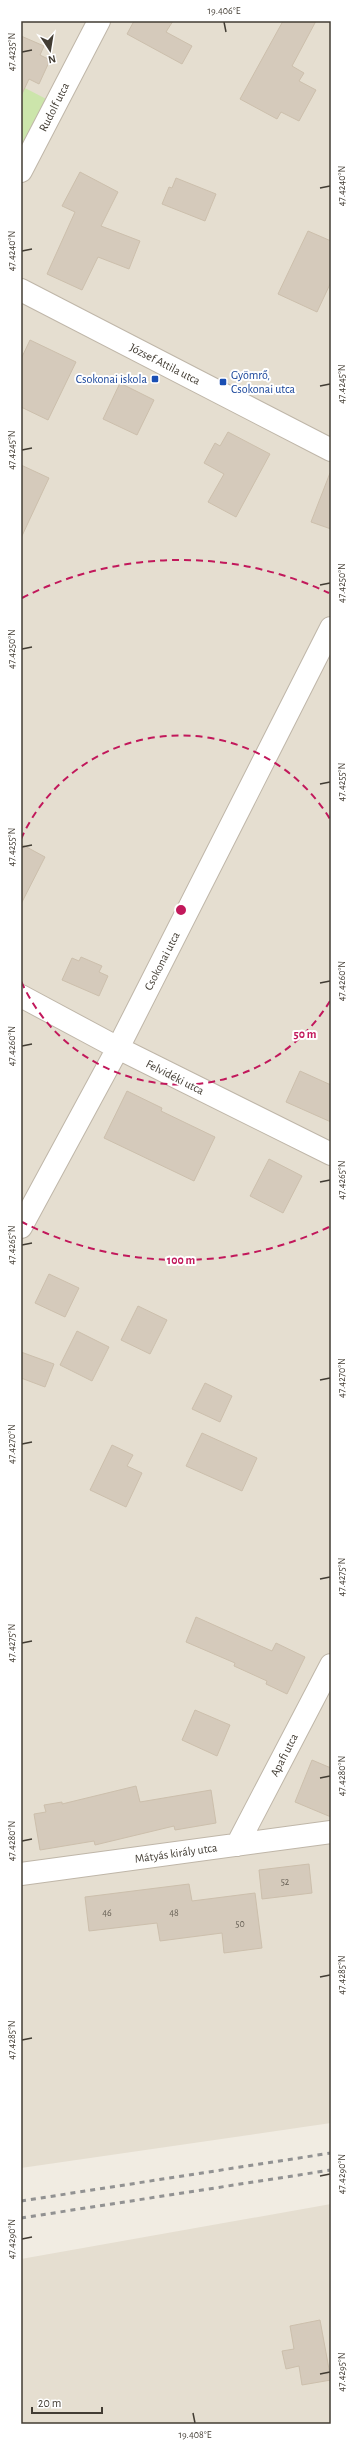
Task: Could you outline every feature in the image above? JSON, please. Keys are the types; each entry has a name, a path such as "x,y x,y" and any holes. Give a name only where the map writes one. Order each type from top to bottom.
{"street":[{"name":"Rudolf utca","path":"21,171 98,21"},
{"name":"József Attila utca","path":"21,290 331,450"},
{"name":"Csokonai utca","path":"21,1227 118,1048 331,628"},
{"name":"Felvidéki utca","path":"21,996 118,1048 331,1154"},
{"name":"Apafi utca","path":"237,1846 331,1665"},
{"name":"Mátyás király utca","path":"21,1874 237,1846 331,1832"}],"shaded area":[{"path":"21,21 331,21 331,2123 21,2168"},
{"path":"331,2204 331,2424 21,2424 21,2259"}],"green space":[{"path":"21,86 56,104 21,171"}],"building":[{"path":"134,21 173,21 166,32 192,46 182,64 127,34"},
{"path":"283,21 316,21 292,66 304,73 299,81 316,90 299,121 281,112 277,119 240,99"},
{"path":"21,36 44,46 40,55 50,60 39,84 29,79 21,96"},
{"path":"80,172 118,192 101,226 140,241 129,269 98,257 82,290 47,274 75,212 62,206"},
{"path":"176,178 216,194 205,221 162,204 169,187 172,188"},
{"path":"308,231 331,241 331,282 317,312 278,294"},
{"path":"30,340 76,362 48,420 21,407 21,359"},
{"path":"120,383 154,400 137,435 103,419"},
{"path":"228,432 270,454 236,517 208,502 224,474 204,463 215,443 220,446"},
{"path":"21,465 49,478 21,538"},
{"path":"331,473 331,529 311,522"},
{"path":"21,844 45,857 21,904"},
{"path":"81,957 102,966 99,972 108,976 99,996 62,980 72,958 79,961"},
{"path":"300,1071 331,1085 331,1122 286,1102"},
{"path":"127,1091 162,1108 161,1111 215,1137 194,1181 104,1138"},
{"path":"269,1159 302,1176 283,1213 250,1196"},
{"path":"49,1274 79,1288 65,1317 35,1303"},
{"path":"138,1306 167,1320 150,1354 121,1340"},
{"path":"77,1331 109,1347 92,1381 60,1365"},
{"path":"21,1352 54,1364 45,1387 21,1378"},
{"path":"205,1383 232,1396 220,1422 192,1409"},
{"path":"202,1433 257,1458 242,1491 186,1466"},
{"path":"112,1445 133,1455 127,1466 142,1473 126,1507 90,1490"},
{"path":"196,1617 272,1651 276,1643 305,1657 287,1694 266,1684 267,1681 234,1666 235,1663 186,1642"},
{"path":"195,1710 230,1725 217,1756 182,1740"},
{"path":"312,1760 331,1768 331,1817 295,1802"},
{"path":"136,1786 140,1802 211,1790 216,1823 175,1830 174,1826 95,1845 94,1841 40,1850 34,1814 46,1812 44,1805 62,1802 62,1804"},
{"path":"309,1864 312,1893 262,1899 259,1870"},
{"path":"189,1884 192,1901 255,1893 262,1948 224,1953 222,1933 160,1941 157,1923 89,1931 85,1897"},
{"path":"320,2320 331,2380 302,2385 299,2366 286,2369 282,2351 294,2349 290,2326"}],"railway":[{"path":"21,2201 331,2153"},
{"path":"21,2218 331,2170"}],"place":[{"name":"Csokonai iskola","path":"155,379"},
{"name":"Gyömrő, Csokonai utca","path":"223,382"}]}
